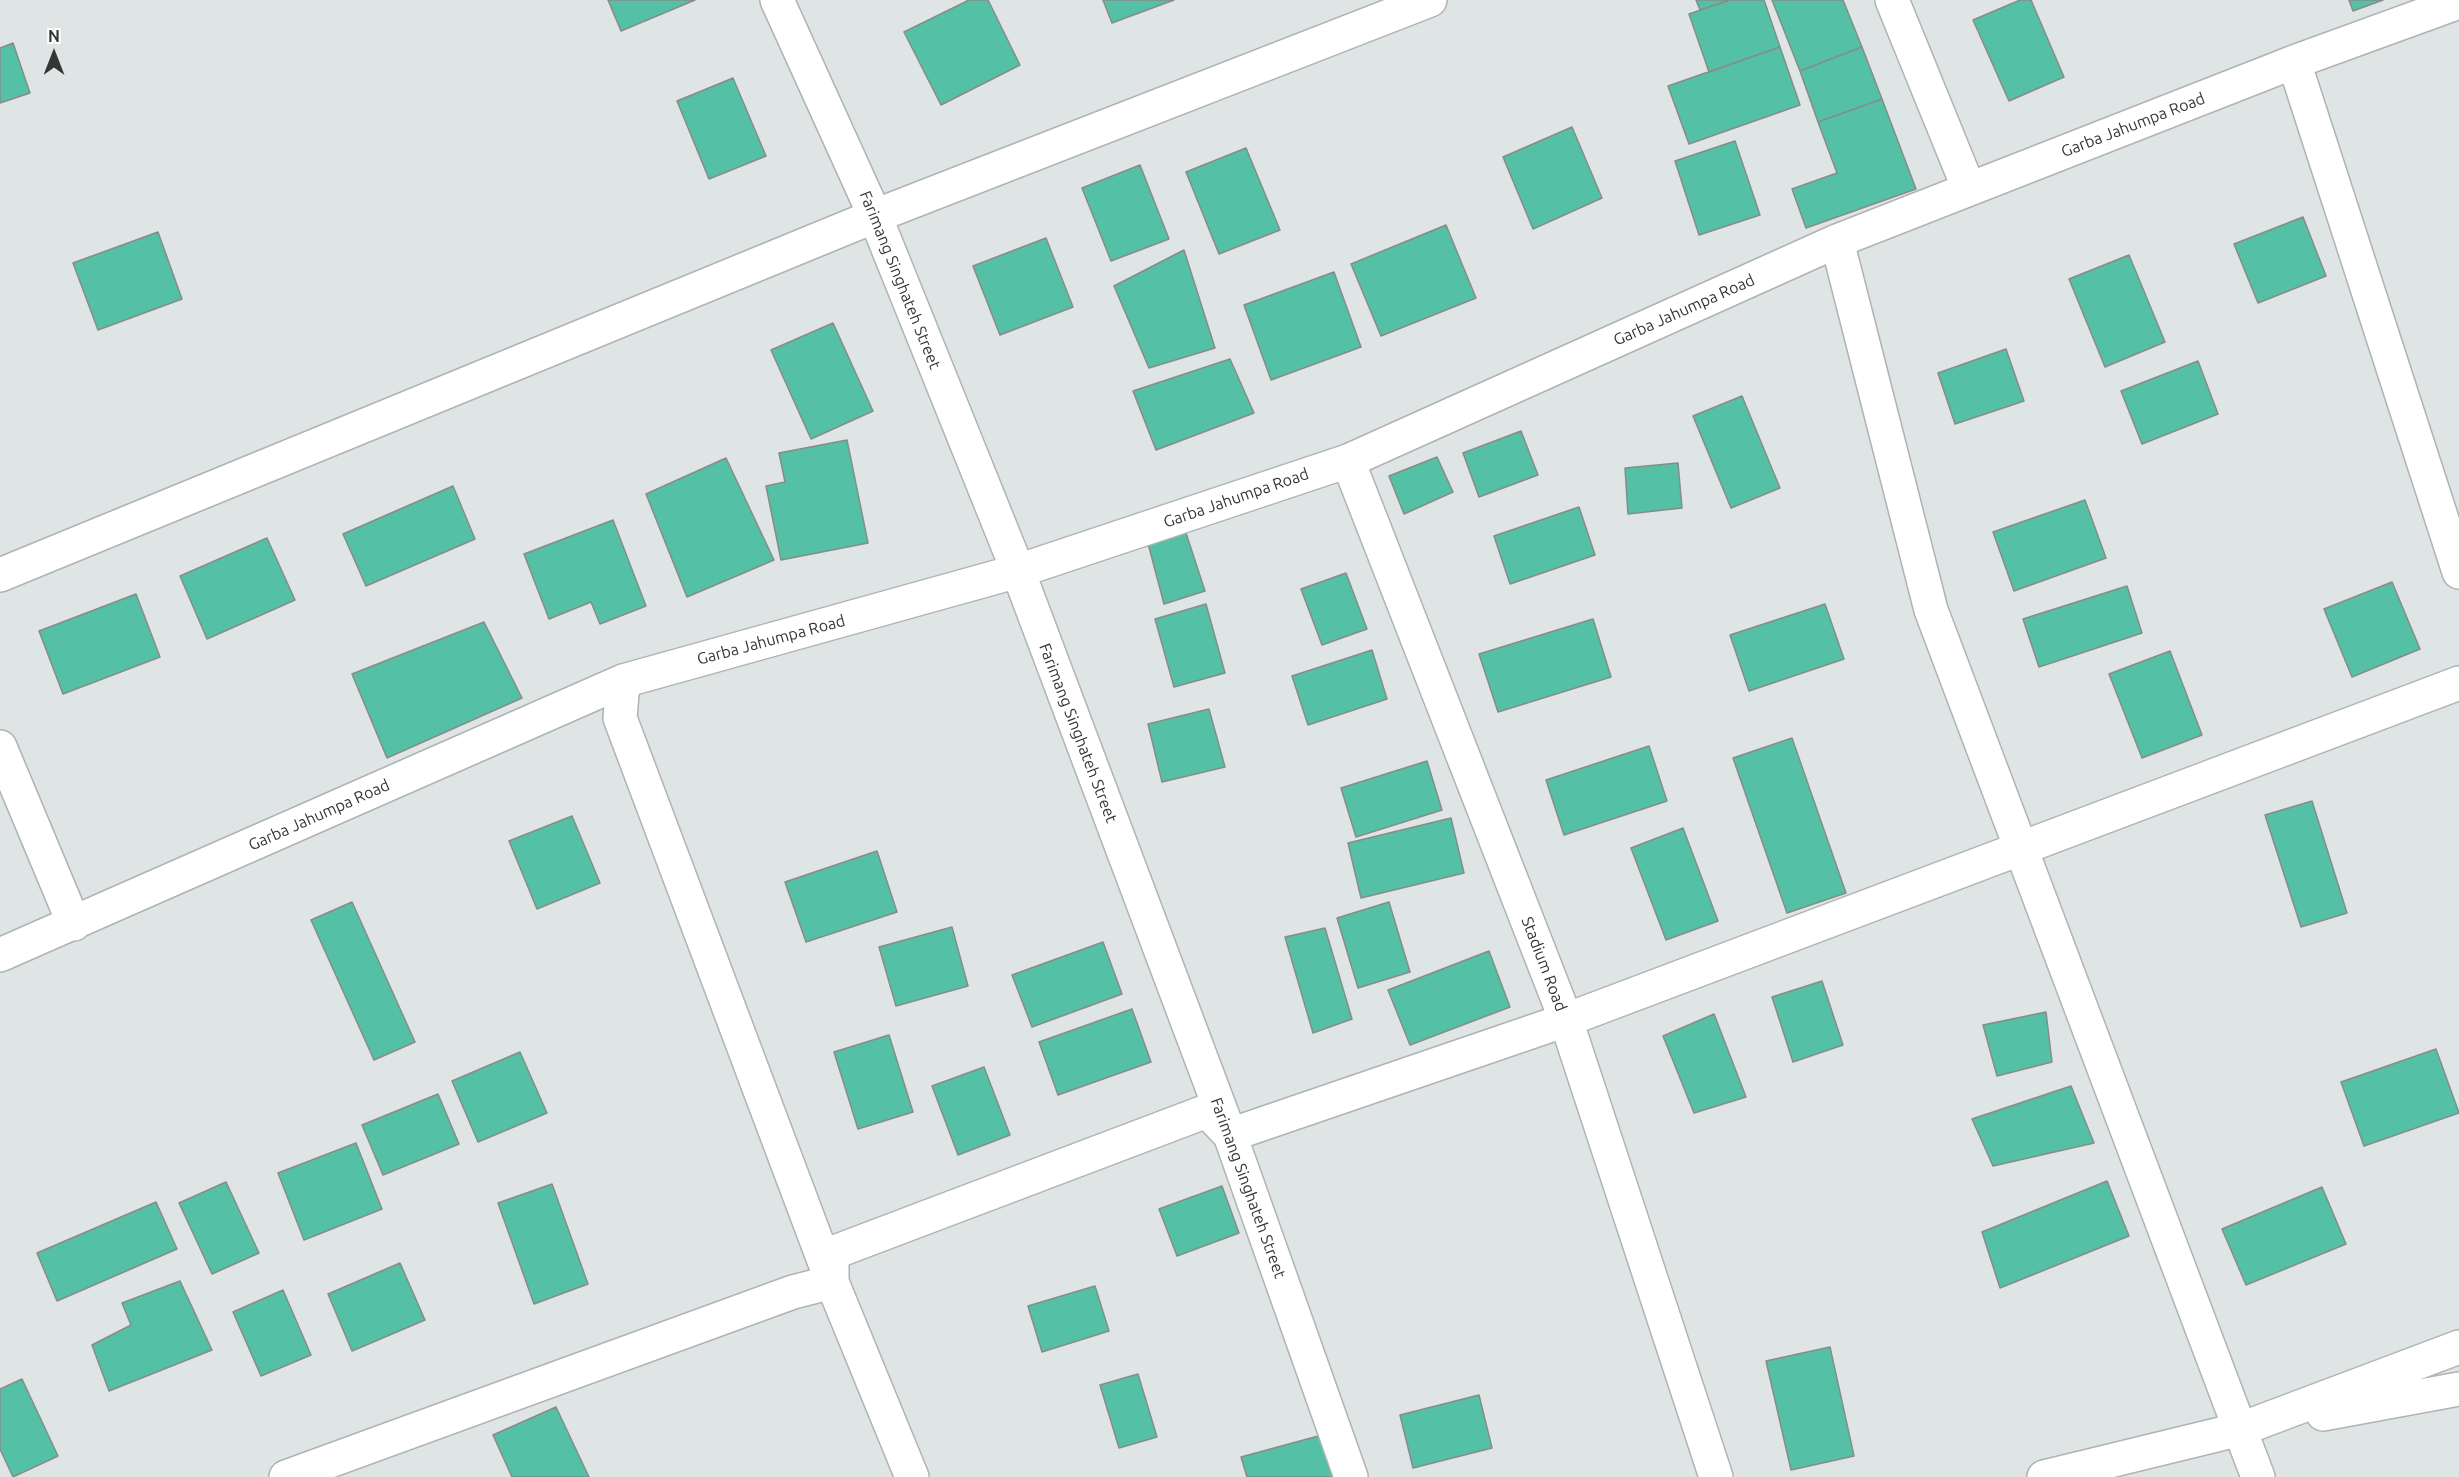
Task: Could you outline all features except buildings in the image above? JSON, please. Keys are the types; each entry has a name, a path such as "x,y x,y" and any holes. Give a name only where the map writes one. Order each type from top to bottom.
{"street":[{"name":"Farimang Singhateh Street","path":"777,0 875,216 1018,571 1230,1135 1351,1477"},
{"path":"0,575 875,216 1430,0"},
{"path":"1892,0 1969,189"},
{"name":"Garba Jahumpa Road","path":"0,955 623,681 1018,571 1348,460 1838,241 2294,62 2459,2"},
{"path":"2294,62 2459,572"},
{"path":"1838,241 1931,610 2258,1477"},
{"name":"Stadium Road","path":"1348,460 1566,1020 1716,1477"},
{"path":"623,681 621,718 832,1282 912,1477"},
{"path":"832,1282 832,1253 1208,1111 1230,1135 1566,1020 2459,682"},
{"path":"0,747 74,924"},
{"path":"286,1477 793,1292 832,1282"},
{"path":"2241,1429 2459,1347"},
{"path":"2044,1477 2241,1429 2459,1389"}]}
